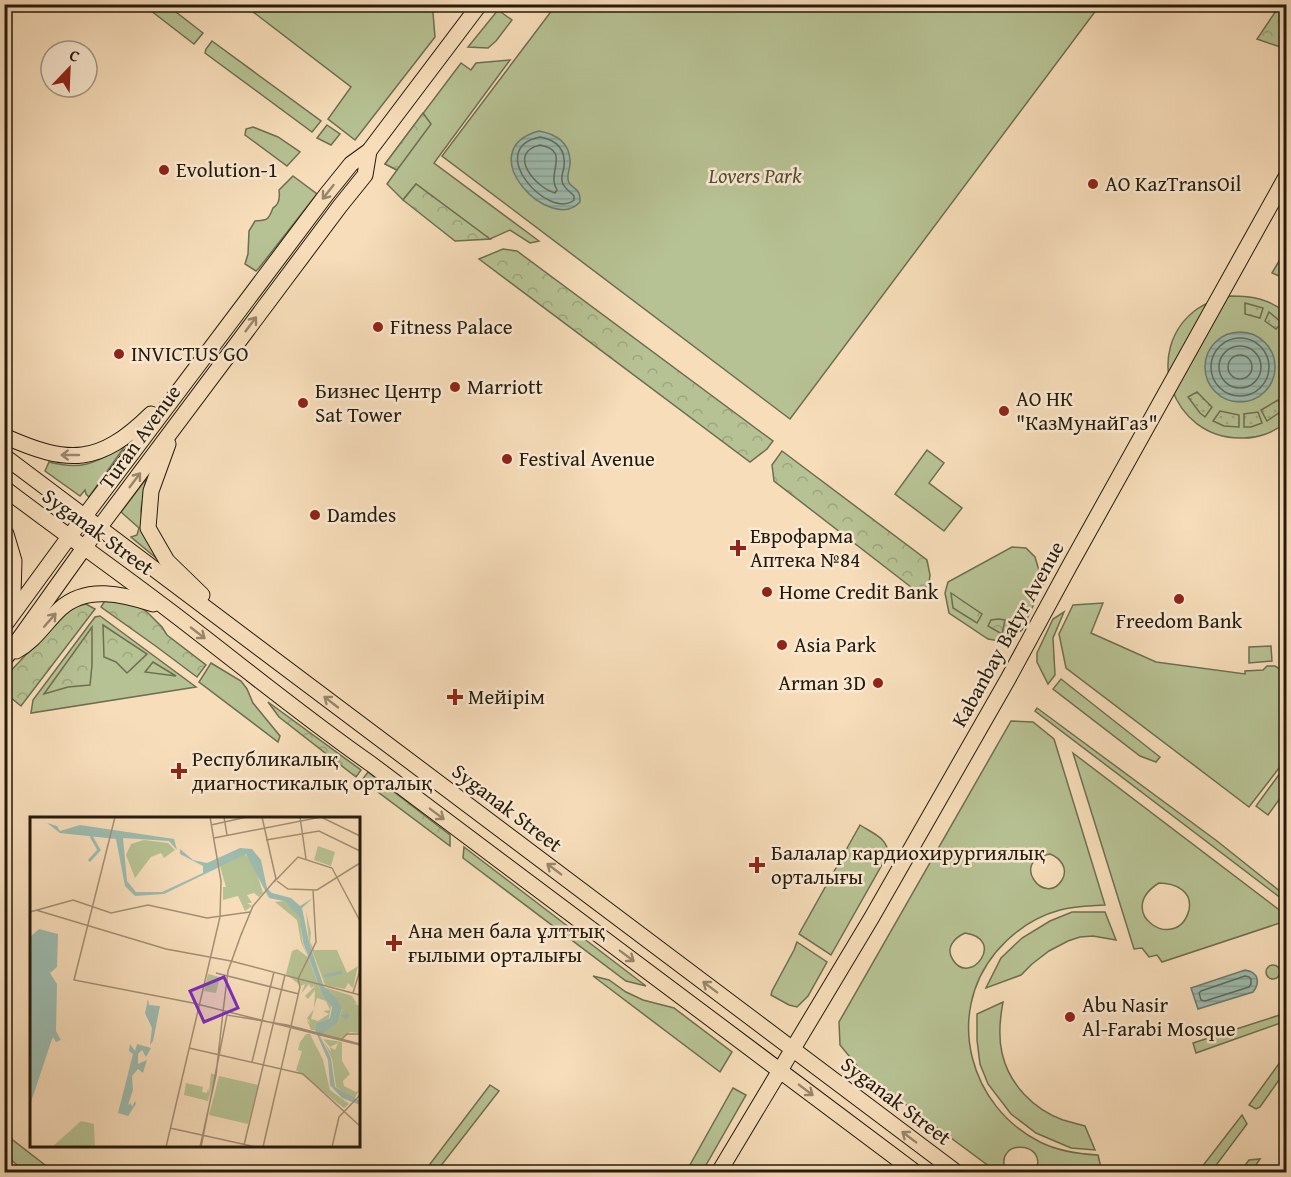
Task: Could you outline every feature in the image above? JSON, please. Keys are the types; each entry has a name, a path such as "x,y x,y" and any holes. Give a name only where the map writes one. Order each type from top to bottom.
{"main road":[{"name":"Turan Avenue","path":"4,625 343,174 351,164 369,151 480,4"},
{"name":"Turan Avenue","path":"5,659 174,427 365,175 369,151"},
{"name":"Kabanbay Batyr Avenue","path":"719,1173 872,917 1008,679 1287,177"},
{"path":"4,436 32,449 50,454 73,456 95,453 128,435 186,381"},
{"path":"174,427 151,491 148,528 167,561 255,644"},
{"name":"Syganak Street","path":"4,456 956,1173"},
{"name":"Syganak Street","path":"4,488 915,1173"},
{"path":"4,531 14,561 13,594 4,625"},
{"path":"5,659 34,637 64,606 87,596 112,593 169,610"},
{"path":"341,743 352,742 356,738 358,723"},
{"path":"398,784 396,777 401,767 414,764"},
{"name":"Kabanbay Batyr Avenue","path":"727,1173 750,1132 758,1106"}],"green space":[{"path":"144,5 167,5 203,33 194,44"},
{"path":"244,5 440,5 433,13 435,37 355,140 328,119 351,87"},
{"name":"Lovers Park","path":"556,5 1100,5 790,419 442,156"},
{"path":"1280,5 1286,5 1286,49 1257,39"},
{"path":"498,10 512,20 496,41 488,48 468,47"},
{"path":"212,41 321,121 312,132 205,53"},
{"path":"510,60 434,163 539,241 530,243 510,230 490,239 416,184 403,200 387,184 397,170 385,164 461,63 471,70 476,63"},
{"path":"423,113 431,124 397,170 385,164"},
{"path":"327,125 340,134 331,145 317,138"},
{"path":"253,127 278,137 300,152 287,166 245,135 246,129"},
{"path":"293,176 317,194 256,271 245,264 249,231 255,221 268,218 278,202 279,190"},
{"path":"416,184 490,239 455,241 403,200"},
{"path":"503,249 517,251 773,441 767,449 750,462 479,259"},
{"path":"1279,261 1286,265 1286,279 1272,273"},
{"path":"1231,296 1260,299 1274,304 1286,313 1286,422 1270,432 1252,437 1240,438 1216,434 1197,424 1182,408 1172,389 1168,368 1171,346 1180,326 1197,309"},
{"path":"1245,303 1263,308 1260,318 1245,314"},
{"path":"1269,312 1282,323 1276,329 1265,321"},
{"path":"1197,392 1212,407 1205,417 1188,397"},
{"path":"1278,400 1283,410 1267,421 1261,410"},
{"path":"1220,411 1239,415 1239,427 1224,426 1213,421"},
{"path":"1258,412 1262,423 1244,427 1244,414"},
{"path":"125,446 89,497 85,490 80,496 45,471 49,462 71,466 80,465 106,457"},
{"path":"927,450 944,463 929,483 962,508 944,531 895,494"},
{"path":"782,451 927,560 930,575 928,591 920,594 774,481 772,465"},
{"path":"146,479 141,510 143,529 162,563 131,537 137,535 139,528 121,512"},
{"path":"1012,547 1026,548 1035,557 1043,584 1022,630 1005,642 988,639 949,613 945,593 948,582"},
{"path":"951,593 982,614 977,623 953,608"},
{"path":"106,599 138,606 147,612 167,635 206,665 197,677 101,607"},
{"path":"1103,603 1091,633 1156,662 1245,674 1245,671 1263,670 1267,666 1275,666 1286,673 1284,678 1286,679 1286,759 1249,807 1066,668 1059,634 1073,605"},
{"path":"86,604 95,609 21,706 5,693 4,678 71,607"},
{"path":"1064,612 1053,638 1055,675 1048,684 1037,662 1037,653 1053,619"},
{"path":"100,616 196,687 31,713 33,700 95,617"},
{"path":"991,620 1005,620 1002,634 988,626"},
{"path":"103,625 147,654 127,673 116,662 104,657"},
{"path":"92,627 90,685 68,687 44,694"},
{"path":"1271,646 1272,661 1249,663 1249,647"},
{"path":"153,662 176,676 145,672"},
{"path":"211,663 241,681 253,703 280,736 278,742 199,682"},
{"path":"1061,679 1160,757 1156,762 1140,756 1053,689"},
{"path":"268,702 361,770 356,777 279,717"},
{"path":"1037,708 1217,841 1286,896 1286,902 1035,711"},
{"path":"1011,721 1033,722 1054,739 1105,905 1082,906 1050,913 1017,932 996,952 980,977 971,1003 969,1031 972,1057 982,1083 996,1106 1016,1126 1040,1142 1054,1148 1098,1155 1102,1172 1035,1172 1038,1162 1035,1154 1021,1147 1013,1148 1007,1153 1004,1161 1006,1172 997,1172 863,1073 840,1045 839,1022","holes":["1050,854 1060,861 1064,868 1064,876 1055,887 1047,889 1034,880 1031,872 1032,865 1038,858","965,933 977,937 983,944 984,951 981,959 968,968 960,967 953,960 950,951 954,941"]},
{"path":"1073,753 1286,915 1286,921 1162,962 1157,955 1149,957 1142,948 1134,949","holes":["1159,883 1182,889 1190,903 1182,923 1173,929 1162,929 1152,924 1145,916 1142,906 1146,894"]},
{"path":"1286,765 1286,790 1268,815 1256,806"},
{"path":"368,772 450,835 450,846 362,780"},
{"path":"860,825 882,840 888,854 831,955 799,934"},
{"path":"464,847 646,986 626,981 463,858"},
{"path":"1072,912 1105,912 1116,940 1093,936 1068,941 1049,951 1021,975 986,988 1001,958 1022,938 1050,921"},
{"path":"797,942 827,962 808,996 797,1007 771,995"},
{"path":"1270,965 1276,965 1280,972 1276,979 1270,979 1266,975 1266,969"},
{"path":"593,976 609,980 643,1000 674,1008 732,1052 720,1072"},
{"path":"1003,1002 1000,1021 1002,1053 1016,1085 1032,1102 1052,1115 1085,1126 1095,1150 1071,1148 1036,1133 1011,1114 988,1084 980,1064 977,1014"},
{"path":"1286,1013 1286,1021 1196,1053 1193,1043"},
{"path":"1286,1054 1286,1070 1260,1107 1256,1109 1249,1105"},
{"path":"490,1085 499,1091 436,1172 427,1168"},
{"path":"733,1088 746,1095 702,1172 686,1172"},
{"path":"1242,1115 1247,1124 1211,1172 1198,1172"},
{"path":"4,1134 54,1172 26,1172 5,1155"},
{"path":"1260,1159 1251,1172 1240,1172 1249,1160"}],"water":[{"path":"539,131 551,134 567,148 570,163 569,182 579,193 580,202 567,209 551,208 535,199 522,186 513,171 512,155 519,141"},
{"path":"1240,332 1253,335 1265,342 1272,354 1275,367 1272,380 1265,392 1253,399 1240,402 1227,399 1215,392 1208,380 1205,367 1208,354 1215,342 1227,335"},
{"path":"1245,970 1253,973 1257,978 1257,985 1253,992 1198,1009 1191,988"}],"place":[{"name":"Evolution-1","path":"164,170"},
{"name":"АО KazTransOil","path":"1093,184"},
{"name":"Fitness Palace","path":"378,327"},
{"name":"INVICTUS GO","path":"119,354"},
{"name":"Marriott","path":"455,387"},
{"name":"Бизнес Центр Sat Tower","path":"303,403"},
{"name":"АО НК \"КазМунайГаз\"","path":"1004,411"},
{"name":"Festival Avenue","path":"507,459"},
{"name":"Damdes","path":"315,515"},
{"name":"Еврофарма Аптека №84","path":"738,548"},
{"name":"Home Credit Bank","path":"767,592"},
{"name":"Freedom Bank","path":"1179,599"},
{"name":"Asia Park","path":"782,645"},
{"name":"Arman 3D","path":"878,683"},
{"name":"Мейірім","path":"455,697"},
{"name":"Республикалық диагностикалық орталық","path":"179,771"},
{"name":"Балалар кардиохирургиялық орталығы","path":"757,865"},
{"name":"Ана мен бала ұлттық ғылыми орталығы","path":"394,943"},
{"name":"Abu Nasir Al-Farabi Mosque","path":"1070,1017"}]}
